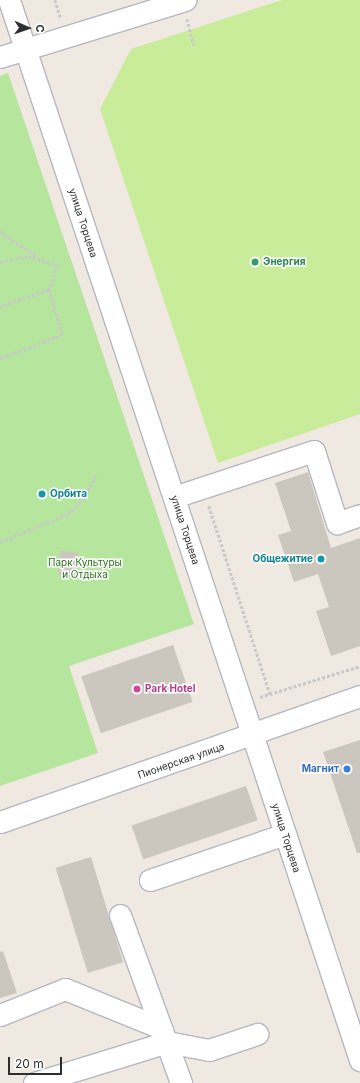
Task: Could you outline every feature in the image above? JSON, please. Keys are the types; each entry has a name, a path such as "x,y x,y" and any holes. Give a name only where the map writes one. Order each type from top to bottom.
{"street":[{"name":"улица Торцева","path":"9,0 360,1060"},
{"path":"0,57 184,1"},
{"path":"174,497 314,451 338,523 360,515"},
{"name":"Пионерская улица","path":"0,822 253,736 360,696"},
{"path":"150,880 285,834"},
{"path":"120,915 181,1083"},
{"path":"0,1015 65,989 164,1035 209,1050 257,1034"},
{"path":"34,1083 164,1035"}],"path":[{"path":"184,1 194,45"},
{"path":"0,231 37,257 58,265 49,290 62,335 0,358"},
{"path":"0,262 19,256 37,257"},
{"path":"0,307 49,290"},
{"path":"0,542 68,514 83,500 96,476"},
{"path":"203,488 270,694"},
{"path":"260,697 360,666"}],"green space":[{"name":"Энергия","path":"282,0 360,0 360,414 218,463 100,109 131,49"},
{"name":"Парк Культуры и Отдыха","path":"8,73 194,624 69,666 98,753 0,786 0,76"}],"building":[{"name":"Общежитие","path":"308,472 331,548 360,538 360,646 331,656 316,611 329,607 318,574 294,582 278,535 291,531 275,483"},
{"path":"60,551 79,552 78,577 59,576"},
{"name":"Park Hotel","path":"173,645 193,702 101,733 81,677"},
{"path":"360,740 360,853 357,853 323,752"},
{"path":"246,786 258,820 143,859 132,825"},
{"path":"91,857 123,962 88,973 56,868"},
{"path":"3,951 17,993 0,998 0,952"}],"place":[{"name":"Энергия","path":"255,262"},
{"name":"Орбита","path":"42,494"},
{"name":"Общежитие","path":"321,559"},
{"name":"Park Hotel","path":"137,689"},
{"name":"Магнит","path":"347,769"}]}
